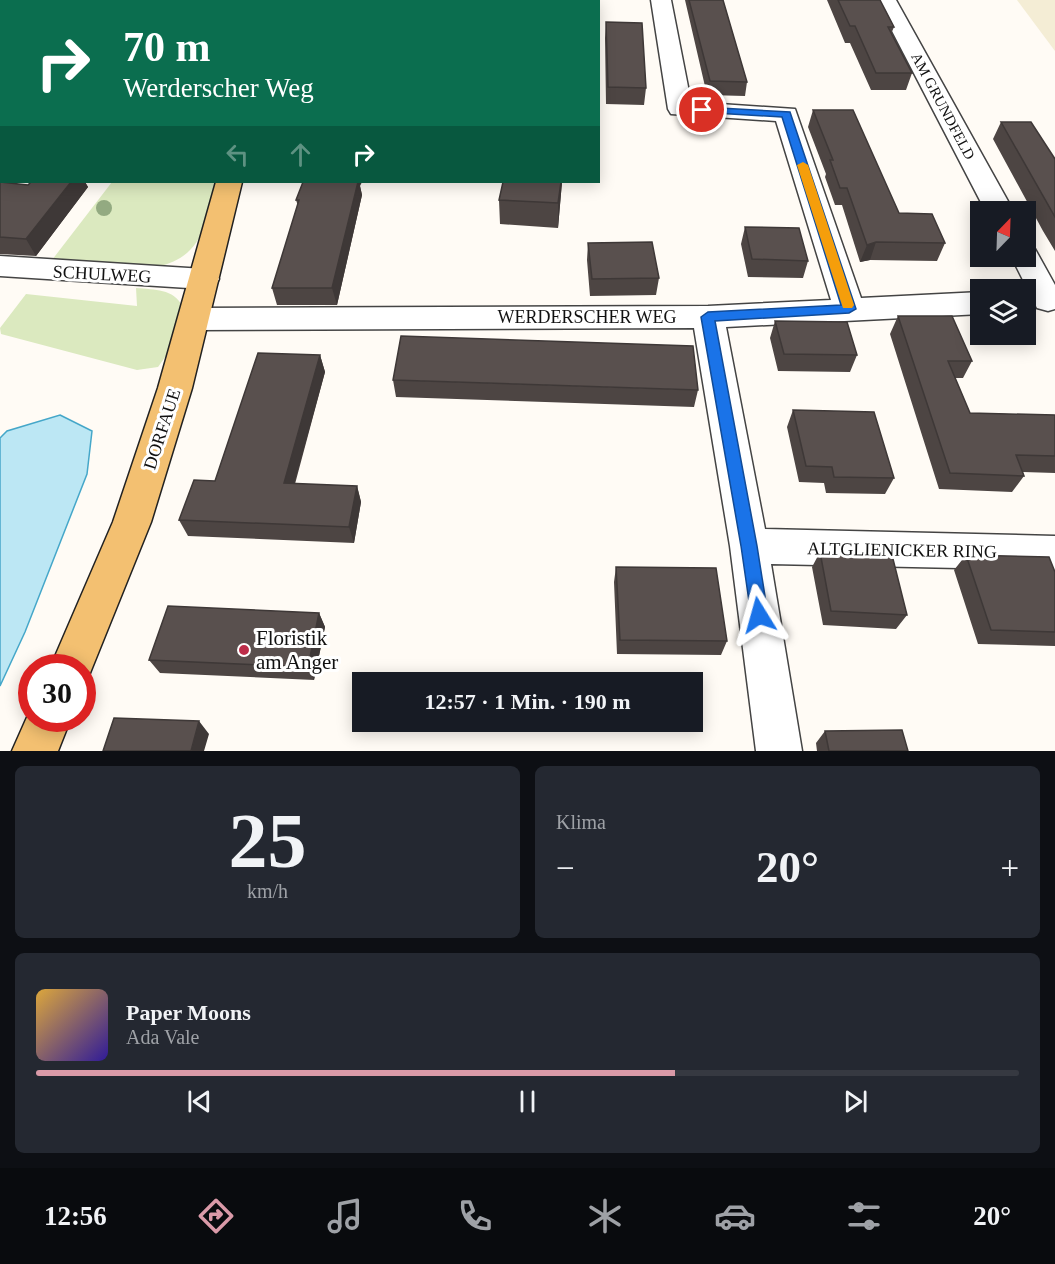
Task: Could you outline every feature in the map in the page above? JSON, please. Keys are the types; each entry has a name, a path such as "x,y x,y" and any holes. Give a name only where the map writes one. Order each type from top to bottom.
{"main road":[{"name":"DORFAUE","path":"77,654 132,522 175,388 229,183"},
{"path":"35,751 43,732"}],"street":[{"path":"661,0 680,109 786,114 849,309"},
{"name":"AM GRUNDFELD","path":"886,0 994,201"},
{"name":"SCHULWEG","path":"0,266 204,279"},
{"path":"1030,267 1043,300"},
{"name":"WERDERSCHER WEG","path":"194,320 708,317 970,304"},
{"path":"708,317 749,546 779,751"},
{"name":"ALTGLIENICKER RING","path":"749,546 1055,553"}],"shaded area":[{"path":"1017,0 1055,0 1055,51"}],"green space":[{"path":"111,183 216,183 200,235 194,246 173,262 157,267 52,260"},
{"path":"136,288 169,293 183,307 168,353 158,367 137,370 1,334 0,328 26,294 137,306"}],"water":[{"path":"60,415 92,431 87,474 25,632 0,686 0,438 7,431"}],"building":[{"path":"689,0 723,0 747,82 710,81"},
{"path":"838,0 880,0 894,27 888,27 912,73 876,73 855,26 850,26"},
{"path":"606,22 642,23 646,88 608,87"},
{"path":"813,110 853,110 899,213 932,214 945,243 876,242 867,245 847,188 840,188 830,160 833,160"},
{"path":"1001,122 1031,122 1055,159 1055,217"},
{"path":"0,183 28,185 30,183 70,183 26,239 0,237"},
{"path":"303,183 358,183 332,288 272,288 299,200 296,200"},
{"path":"503,183 561,183 558,203 499,200"},
{"path":"745,227 799,228 808,261 752,259"},
{"path":"652,242 659,278 592,279 588,243"},
{"path":"898,316 952,316 972,361 948,361 970,413 1055,415 1055,456 1016,455 1024,476 950,473"},
{"path":"775,321 847,322 857,355 784,354"},
{"path":"401,336 693,346 698,390 393,380"},
{"path":"258,353 320,355 284,483 357,486 349,527 179,520 194,480 215,481"},
{"path":"793,410 874,412 894,478 834,477 832,467 806,466"},
{"path":"820,552 892,555 907,615 831,611"},
{"path":"966,555 1049,557 1055,572 1055,632 991,630"},
{"path":"616,567 716,568 727,641 620,640"},
{"name":"Floristik am Anger","path":"168,606 319,613 308,667 149,660"},
{"path":"114,718 199,721 191,751 103,751"},
{"path":"902,730 908,751 829,751 825,731"}],"slow traffic":[{"path":"803,165 848,305"}],"place":[{"name":"Floristik am Anger","path":"244,650"}],"route":[{"path":"702,110 786,114 849,309 708,317 759,615"}]}
